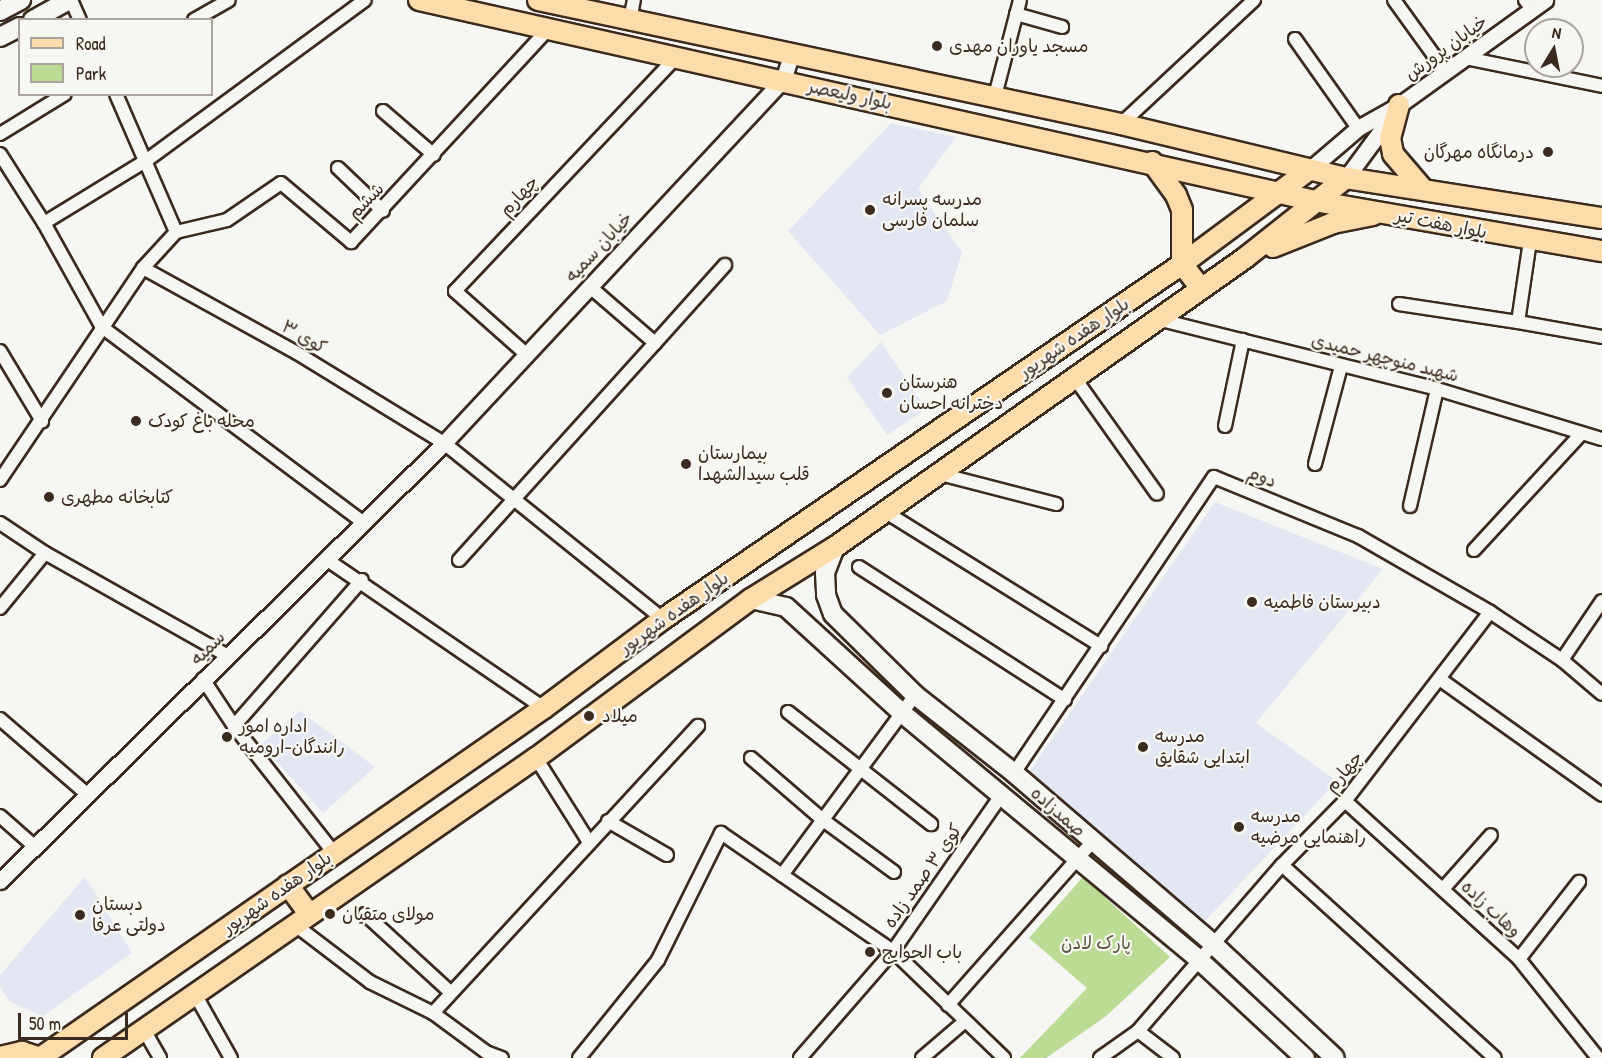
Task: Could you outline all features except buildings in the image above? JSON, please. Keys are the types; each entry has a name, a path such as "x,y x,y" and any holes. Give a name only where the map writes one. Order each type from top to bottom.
{"main road":[{"path":"0,10 19,0"},
{"path":"37,18 70,0"},
{"name":"بلوار ولیعصر","path":"419,0 1281,191"},
{"name":"بلوار ولیعصر","path":"538,0 995,96 1309,170"},
{"path":"0,38 18,28"},
{"path":"1400,105 1390,138 1393,154 1423,189"},
{"path":"1152,162 1164,174 1182,210 1182,264 1201,288"},
{"name":"بلوار هفت تیر","path":"1309,170 1346,178 1602,218"},
{"name":"بلوار هفده شهریور","path":"40,1058 544,708 663,619 1182,264 1309,170"},
{"name":"بلوار هفده شهریور","path":"103,1058 196,996 302,919 536,758 751,598 835,547 940,474 1245,258 1320,202 1346,178"},
{"name":"بلوار هفت تیر","path":"1281,191 1320,202 1530,242 1602,251"},
{"path":"1245,258 1333,223 1384,213"},
{"name":"صمدزاده","path":"835,547 825,573 826,595 833,614 915,695 1014,774 1212,944 1335,1058"},
{"name":"صمدزاده","path":"751,598 786,607 902,712 1198,959 1305,1058"},
{"path":"1002,794 1014,774"},
{"path":"288,885 302,919"},
{"path":"4,1050 40,1058"}],"street":[{"path":"70,0 79,18"},
{"path":"198,18 229,0"},
{"path":"44,223 147,160 365,0"},
{"path":"630,20 634,0"},
{"path":"995,96 1020,0"},
{"path":"1121,124 1254,0"},
{"path":"1394,0 1446,72"},
{"name":"خیابان پرورش","path":"1309,170 1358,128 1400,105 1466,58 1534,3"},
{"path":"1016,14 1062,27"},
{"name":"ششم","path":"176,232 226,220 281,183 351,242 383,211 547,30"},
{"path":"1295,39 1358,128"},
{"path":"783,80 792,53"},
{"name":"چهارم","path":"526,354 455,291 676,57"},
{"path":"1466,58 1602,86"},
{"name":"خیابان سمیه","path":"444,443 783,80"},
{"path":"0,134 62,96"},
{"path":"0,480 42,421 142,268 176,232 147,160 117,96"},
{"name":"خیابان پرورش","path":"1346,178 1400,105"},
{"path":"383,111 434,155"},
{"path":"0,154 44,223 102,327 363,522"},
{"path":"338,168 383,211"},
{"path":"1518,322 1530,242"},
{"path":"459,560 725,265"},
{"name":"کوی ۳","path":"142,268 297,352 444,443 663,619"},
{"path":"589,286 655,343"},
{"path":"1399,304 1602,337"},
{"name":"شهبد منوچهر حمیدی","path":"1157,319 1437,389 1602,439"},
{"path":"1225,426 1243,340"},
{"path":"0,351 42,421"},
{"path":"1315,464 1341,366"},
{"path":"1074,377 1157,494"},
{"path":"1410,506 1437,389"},
{"path":"1474,550 1582,433"},
{"name":"سمیه","path":"0,881 444,443"},
{"path":"940,474 1056,504"},
{"name":"دوم","path":"1014,774 1214,477 1358,536 1490,612 1562,660 1602,694"},
{"path":"884,511 1101,646"},
{"path":"0,523 45,553 228,656"},
{"path":"0,608 45,553"},
{"path":"326,559 362,580 544,708"},
{"path":"860,567 1065,700"},
{"path":"234,726 362,580"},
{"path":"1562,660 1602,601"},
{"name":"چهارم","path":"1100,1058 1138,1030 1282,865 1345,801 1441,680 1490,612"},
{"path":"203,680 234,726 334,853"},
{"path":"1441,680 1602,795"},
{"path":"782,875 915,695"},
{"path":"788,712 932,824"},
{"path":"0,719 87,794"},
{"path":"433,1013 698,726"},
{"path":"536,758 589,842"},
{"path":"751,758 823,820 894,872"},
{"name":"کوی ۳ صمد زاده","path":"800,1058 893,951 1002,794"},
{"name":"وهاب زاده","path":"1345,801 1519,958 1598,1058"},
{"path":"0,816 34,846"},
{"path":"608,821 667,855"},
{"path":"579,1058 658,960 722,833 893,951 964,1022 1004,1058"},
{"path":"1443,889 1491,835"},
{"path":"948,1005 1092,842"},
{"path":"1282,865 1495,1058"},
{"path":"1519,958 1579,882"},
{"path":"365,914 450,992"},
{"path":"302,919 370,982 433,1013 481,1055 502,1058"},
{"path":"196,996 231,1058"},
{"path":"922,1058 964,1022"},
{"path":"144,1030 160,1058"},
{"path":"1138,1030 1173,1058"}],"shaded area":[{"name":"مدرسه پسرانه سلمان فارسی","path":"891,123 956,137 918,189 962,252 947,301 880,335 788,231"},
{"name":"هنرستان دخترانه احسان","path":"881,342 926,409 887,435 847,377"},
{"path":"1215,502 1383,569 1256,723 1337,781 1205,921 1030,771"},
{"path":"300,711 375,767 323,813 261,744"},
{"name":"دبستان دولتی عرفا","path":"85,877 132,953 43,1016 10,1002 0,987 0,975"}],"green space":[{"name":"پارک لادن","path":"1083,877 1170,957 1105,1017 1046,1058 1020,1058 1087,988 1029,938"}],"place":[{"name":"مسجد یاوران مهدی","path":"937,46"},
{"name":"درمانگاه مهرگان","path":"1548,152"},
{"name":"مدرسه پسرانه سلمان فارسی","path":"870,210"},
{"name":"هنرستان دخترانه احسان","path":"887,393"},
{"name":"محله باغ کودک","path":"136,421"},
{"name":"بیمارستان قلب سیدالشهدا","path":"686,464"},
{"name":"کتابخانه مطهری","path":"49,497"},
{"name":"دبیرستان فاطمیه","path":"1252,602"},
{"name":"میلاد","path":"589,716"},
{"name":"اداره امور رانندگان-ارومیه","path":"227,737"},
{"name":"مدرسه ابتدایی شقایق","path":"1143,747"},
{"name":"مدرسه راهنمایی مرضیه","path":"1239,827"},
{"name":"مولای متقیان","path":"330,914"},
{"name":"دبستان دولتی عرفا","path":"80,915"},
{"name":"باب الحوایج","path":"870,952"}]}
